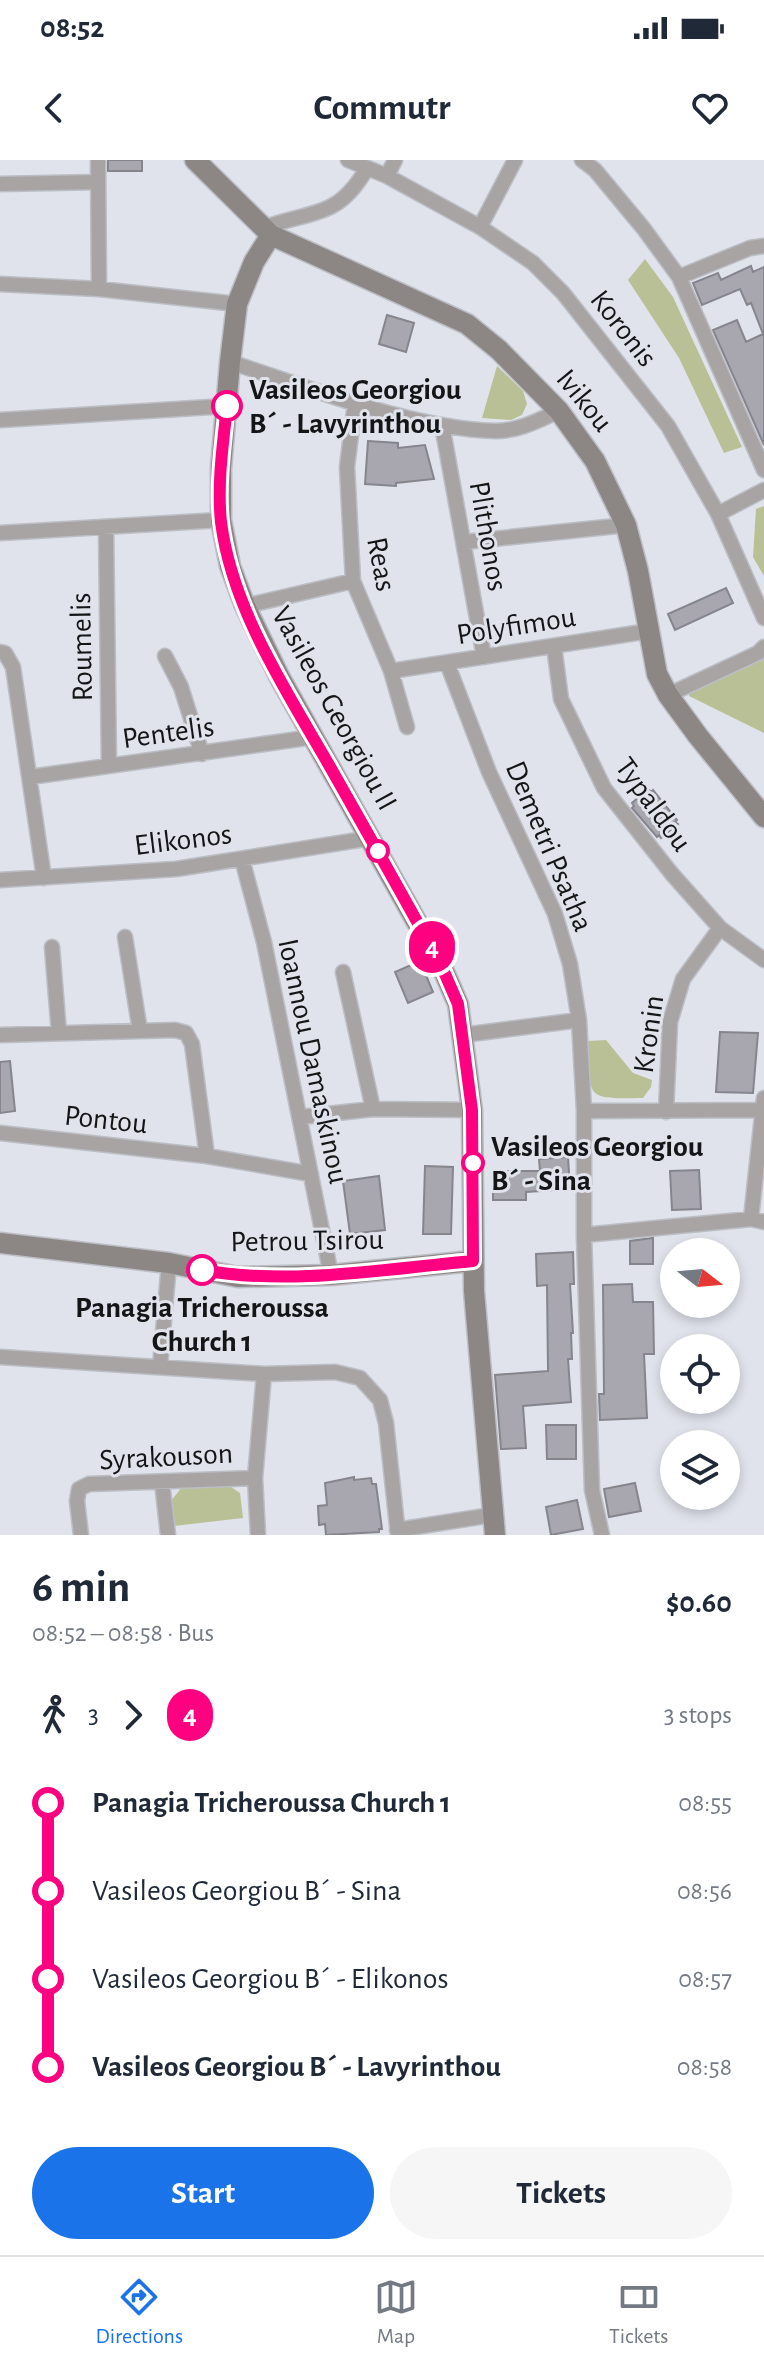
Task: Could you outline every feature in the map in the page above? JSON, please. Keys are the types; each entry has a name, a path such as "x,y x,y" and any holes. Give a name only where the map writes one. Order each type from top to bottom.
{"street":[{"path":"98,160 99,289"},
{"name":"Ivikou","path":"195,160 267,232 467,324 499,350 559,411 595,461 626,525 657,674 668,695 764,817"},
{"name":"Koronis","path":"348,160 387,176 480,227 533,263 563,293 668,426 718,514 764,618"},
{"path":"387,176 395,160"},
{"path":"480,227 515,160"},
{"path":"582,160 595,170 644,229 679,277 764,470"},
{"path":"267,232 282,220 333,206 357,184 367,168"},
{"path":"0,184 98,182"},
{"name":"Vasileos Georgiou II","path":"267,232 237,304 221,468 221,520 230,566 245,606 280,678 442,967 458,1004 472,1110 473,1261 494,1525"},
{"path":"679,277 750,248 764,246"},
{"path":"0,284 99,289 237,304"},
{"path":"230,362 355,403 442,425 497,431 527,426 559,411"},
{"name":"Reas","path":"355,403 347,467 353,581 391,671 407,727"},
{"path":"0,420 227,406"},
{"name":"Plithonos","path":"442,425 484,657"},
{"path":"718,514 764,490"},
{"path":"0,533 221,520"},
{"path":"464,542 626,525"},
{"name":"Roumelis","path":"106,527 109,766"},
{"path":"245,606 353,581"},
{"name":"Polyfimou","path":"391,671 649,631"},
{"name":"Typaldou","path":"554,646 561,699 604,788 672,874 720,928 764,960"},
{"path":"668,695 758,653 764,647"},
{"path":"3,653 13,667 44,878"},
{"path":"165,656 181,687 202,754"},
{"name":"Demetri Psatha","path":"447,663 489,772 555,914 570,964 579,1020 584,1111 584,1235 592,1490 602,1535"},
{"name":"Pentelis","path":"30,777 313,737"},
{"name":"Elikonos","path":"0,880 176,869 371,838"},
{"name":"Ioannou Damaskinou","path":"242,859 264,942 331,1275"},
{"name":"Kronin","path":"666,1112 670,1022 683,979 720,928"},
{"path":"125,937 140,1031"},
{"path":"52,947 59,1033"},
{"path":"343,972 373,1109"},
{"path":"463,1035 579,1020"},
{"path":"0,1035 175,1030 186,1033 192,1044 207,1156"},
{"path":"584,1111 666,1112 763,1104 757,1221 584,1235"},
{"path":"301,1117 373,1109 472,1110"},
{"name":"Pontou","path":"0,1133 207,1156 311,1174"},
{"name":"Petrou Tsirou","path":"0,1243 169,1263 238,1277 331,1275 473,1261"},
{"path":"160,1367 169,1263"},
{"path":"0,1357 264,1374 335,1372 360,1378 380,1400 386,1423 398,1532 494,1525"},
{"path":"258,1535 255,1478 264,1374"},
{"name":"Syrakouson","path":"81,1535 77,1501 79,1489 89,1484 255,1478"},
{"path":"162,1482 168,1535"}],"green space":[{"path":"645,259 673,297 742,447 724,453 679,358 628,280"},
{"path":"497,366 523,391 527,404 522,415 511,420 482,418"},
{"path":"764,506 764,576 753,557 756,509"},
{"path":"764,654 764,733 689,696 691,688"},
{"path":"606,1040 633,1073 652,1080 643,1098 610,1098 594,1092 589,1075 588,1041"},
{"path":"228,1485 240,1493 243,1518 174,1526 170,1502 182,1487"}],"building":[{"path":"108,160 142,160 142,171 108,171"},
{"path":"751,266 753,272 764,267 764,445 713,330 737,320 746,342 763,334 751,303 747,305 740,289 702,305 693,283 718,273 721,280"},
{"path":"387,315 414,323 406,352 379,344"},
{"path":"368,441 398,443 398,448 425,445 434,479 396,483 396,486 365,484"},
{"path":"726,588 733,603 675,630 668,614"},
{"path":"648,789 653,790 677,820 675,822 678,824 661,838 632,808 632,803"},
{"path":"420,961 433,992 408,1003 395,972"},
{"path":"720,1032 758,1033 753,1093 716,1092"},
{"path":"10,1061 15,1111 0,1113 0,1062"},
{"path":"568,1157 570,1189 526,1192 526,1200 493,1200 493,1171 540,1171 539,1159"},
{"path":"425,1166 453,1167 451,1234 423,1234"},
{"path":"699,1170 701,1209 672,1210 670,1171"},
{"path":"379,1176 385,1230 350,1234 343,1181"},
{"path":"653,1238 653,1264 630,1264 630,1241"},
{"path":"573,1252 574,1284 570,1284 572,1359 568,1359 571,1402 523,1406 526,1448 501,1449 495,1375 548,1371 547,1285 537,1286 536,1254"},
{"path":"632,1284 633,1302 653,1302 654,1354 644,1354 647,1418 600,1420 599,1394 604,1394 603,1285"},
{"path":"546,1425 576,1425 576,1459 547,1459"},
{"path":"354,1477 354,1480 371,1478 372,1484 376,1484 382,1529 379,1532 326,1535 325,1524 319,1525 318,1506 327,1505 325,1483"},
{"path":"635,1483 641,1511 609,1517 604,1489"},
{"path":"577,1500 583,1529 551,1535 546,1507"}],"bus line":[{"name":"4","path":"202,1270 238,1277 331,1275 473,1261 472,1110 458,1004 442,967 280,678 245,606 230,566 221,520 221,468 227,406"}],"place":[{"name":"Vasileos Georgiou B´ - Lavyrinthou","path":"227,406"},
{"name":"Vasileos Georgiou B´ - Sina","path":"473,1163"},
{"name":"Panagia Tricheroussa Church 1","path":"202,1270"}]}
